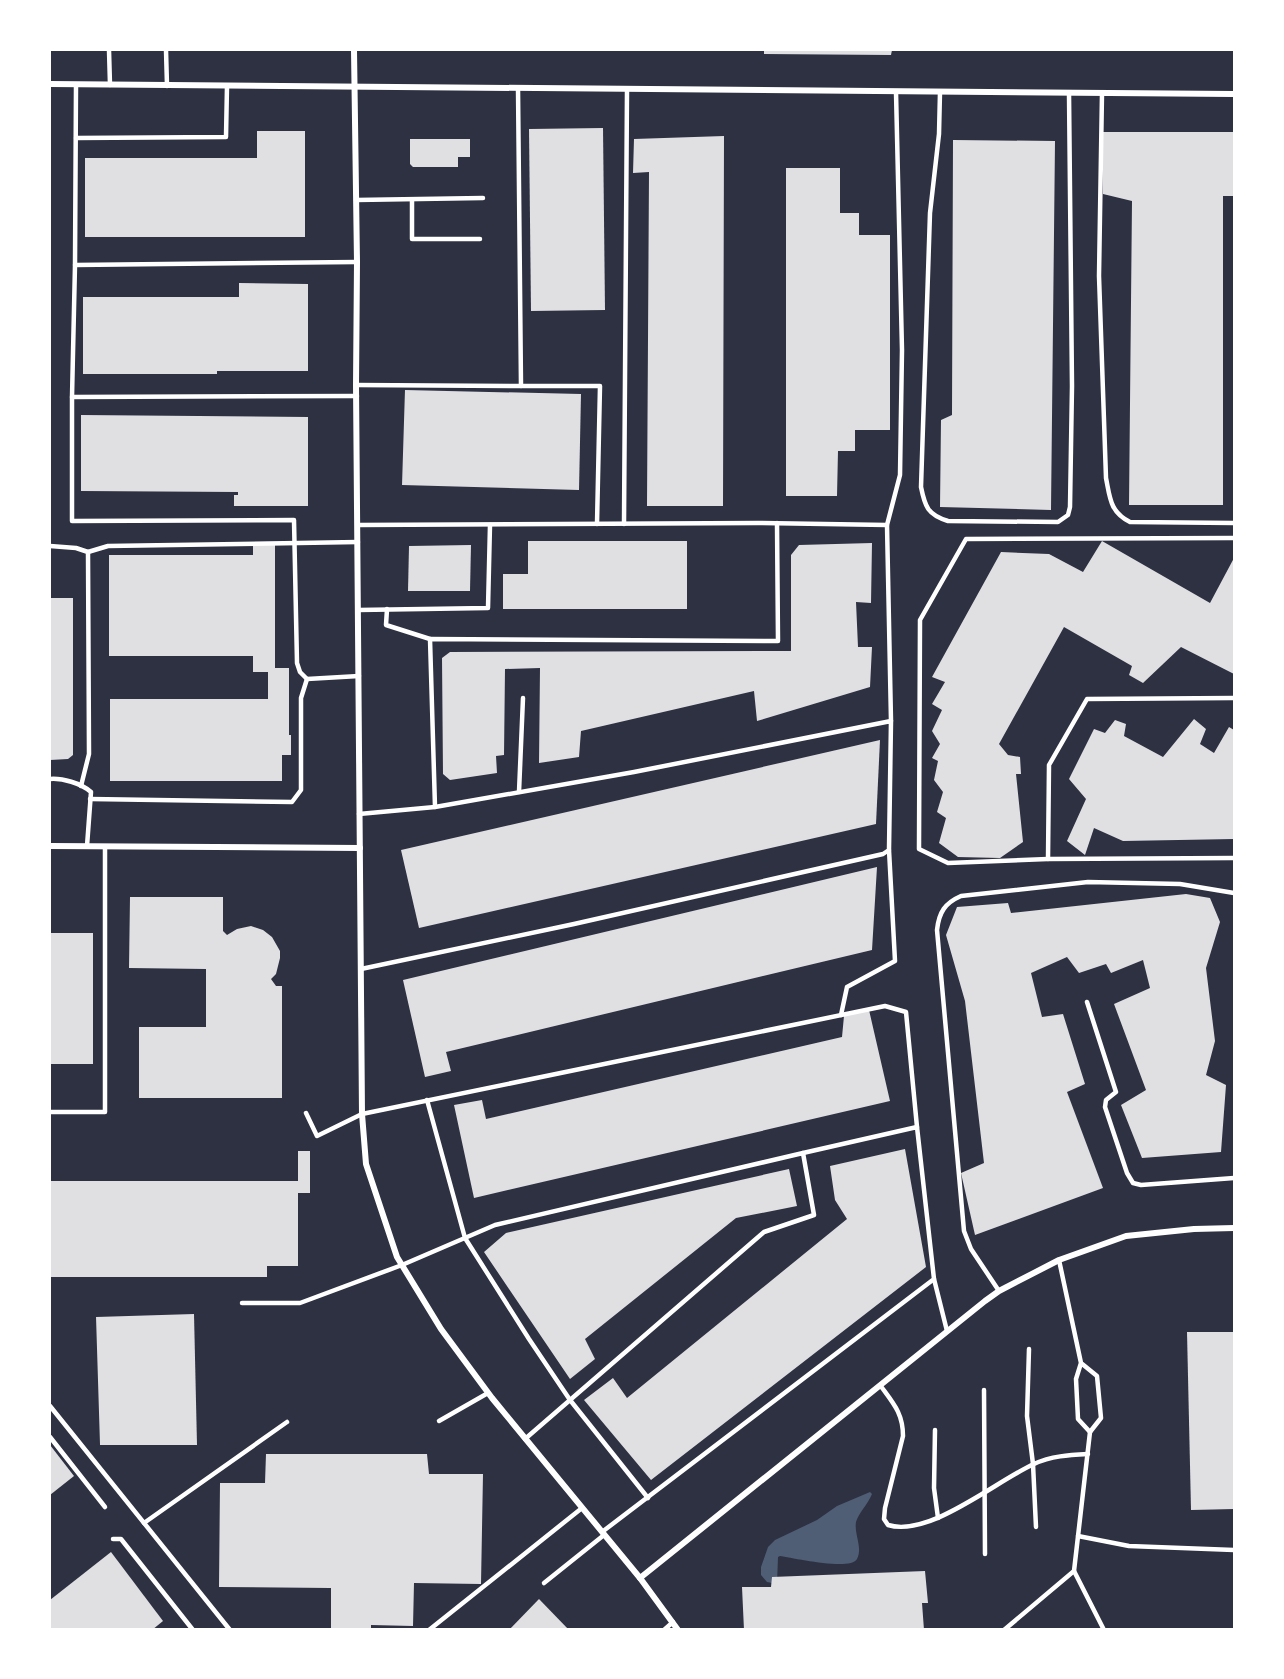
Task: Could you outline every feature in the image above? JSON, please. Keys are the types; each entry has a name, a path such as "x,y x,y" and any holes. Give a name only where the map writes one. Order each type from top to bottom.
{"street":[{"path":"354,50 362,1114 366,1164 397,1257 441,1329 488,1393 640,1578 678,1629"},
{"path":"50,84 1234,94"},
{"path":"50,846 360,848"},
{"path":"640,1578 947,1331 999,1292 1059,1260 1126,1236 1234,1228"}],"lane":[{"path":"109,50 110,85"},
{"path":"166,50 167,86"},
{"path":"76,85 72,521 294,520 297,663 300,672 307,679 359,676"},
{"path":"76,138 226,137 227,86"},
{"path":"518,88 521,386"},
{"path":"624,524 627,90"},
{"path":"841,1015 847,987 895,961 889,850 891,721 887,525 900,475 902,350 896,92"},
{"path":"940,92 939,134 930,213 921,487 924,502 930,513 948,521 1058,522 1068,515 1070,507 1072,374 1069,93"},
{"path":"1102,93 1100,276 1106,478 1111,504 1120,517 1130,522 1234,523"},
{"path":"356,200 483,198"},
{"path":"412,200 412,239 480,239"},
{"path":"75,265 357,262"},
{"path":"356,385 600,386 597,524"},
{"path":"72,397 357,396"},
{"path":"387,609 386,625 430,639 778,641 777,524"},
{"path":"358,525 887,525"},
{"path":"358,610 488,608 490,525"},
{"path":"1234,538 966,538 920,620 919,849 948,862 1234,858"},
{"path":"50,546 76,548 88,552 108,546 358,542"},
{"path":"81,786 87,769 88,754 88,552"},
{"path":"430,639 435,807"},
{"path":"90,799 292,802 301,790 301,698 307,679"},
{"path":"519,792 523,698"},
{"path":"1048,859 1049,765 1087,699 1234,698"},
{"path":"359,814 435,807 634,772 891,721"},
{"path":"50,778 81,786 91,792 87,846"},
{"path":"50,1112 105,1112 105,847"},
{"path":"361,969 586,921 883,854 889,850"},
{"path":"999,1292 971,1249 964,1231 937,930 938,919 950,901 961,896 1089,882 1180,884 1234,893"},
{"path":"1087,1002 1116,1092 1106,1100 1105,1107 1127,1173 1133,1183 1141,1185 1234,1178"},
{"path":"306,1113 317,1136 362,1114 427,1100 885,1006 906,1012 934,1279 947,1331"},
{"path":"427,1100 465,1238 570,1400 648,1498"},
{"path":"242,1303 300,1303 402,1265 495,1225 917,1127"},
{"path":"525,1439 764,1232 814,1215 803,1153"},
{"path":"1059,1260 1081,1363 1076,1379 1078,1419 1090,1432"},
{"path":"544,1583 603,1533 934,1279"},
{"path":"1029,1349 1027,1416 1033,1464 1036,1527"},
{"path":"1081,1363 1097,1376 1101,1418 1090,1432 1074,1571 1104,1629"},
{"path":"880,1385 898,1411 903,1423 903,1436 884,1519 888,1525 897,1528 938,1518 1033,1464 1057,1456 1088,1454"},
{"path":"984,1390 985,1554"},
{"path":"439,1421 488,1393"},
{"path":"50,1406 230,1629"},
{"path":"144,1523 287,1422"},
{"path":"935,1430 934,1488 938,1518"},
{"path":"50,1437 105,1507"},
{"path":"429,1629 582,1508"},
{"path":"1078,1536 1129,1546 1234,1550"},
{"path":"114,1539 122,1539 193,1629"},
{"path":"1004,1629 1074,1571"},
{"path":"664,1629 673,1622"}],"water":[{"path":"870,1492 872,1494 856,1522 859,1550 857,1559 844,1564 833,1564 780,1556 778,1557 777,1584 767,1582 761,1575 761,1567 768,1547 775,1540 817,1520 837,1506"}],"building":[{"path":"764,50 892,50 891,55 764,54"},
{"path":"603,128 605,310 531,311 529,129"},
{"path":"257,131 305,131 305,237 85,237 85,158 257,158"},
{"path":"1103,132 1234,132 1234,196 1223,196 1223,505 1129,505 1132,201 1103,194"},
{"path":"724,136 723,506 647,506 649,172 633,173 634,139"},
{"path":"410,139 470,139 470,157 458,157 458,167 413,167 410,164"},
{"path":"953,140 1055,141 1051,510 940,507 941,420 952,415"},
{"path":"786,168 840,168 840,213 859,213 859,235 890,235 890,430 855,430 855,451 838,451 837,496 786,496"},
{"path":"239,283 308,284 308,371 83,374 83,297 239,297"},
{"path":"405,390 581,394 579,490 402,485"},
{"path":"81,415 308,417 308,506 234,506 234,495 238,495 238,492 81,491"},
{"path":"528,541 687,541 687,609 503,609 503,574 528,574"},
{"path":"1102,541 1210,603 1234,558 1234,674 1181,647 1143,683 1129,675 1132,666 1064,627 999,744 1008,755 1020,757 1021,774 1016,774 1023,842 1000,858 958,857 939,843 946,818 937,812 943,792 934,780 938,761 932,758 940,744 932,731 942,710 932,704 945,682 932,677 1001,552 1049,554 1083,572"},
{"path":"872,543 871,603 856,602 858,647 872,647 870,687 757,721 754,691 581,731 579,757 539,763 540,668 505,669 504,755 496,756 497,773 450,780 443,774 442,658 450,652 791,651 791,555 799,545"},
{"path":"253,545 275,545 275,668 289,668 289,735 291,735 291,755 282,755 282,781 110,781 110,699 268,699 268,672 253,672 253,656 109,656 109,555 253,555"},
{"path":"471,545 470,591 408,591 409,546"},
{"path":"50,598 73,598 73,755 68,759 50,760"},
{"path":"1194,719 1206,729 1200,744 1214,753 1229,727 1234,730 1234,839 1123,841 1094,828 1085,855 1067,841 1086,799 1069,779 1094,729 1105,733 1115,720 1126,724 1124,736 1163,757"},
{"path":"880,740 876,824 419,928 401,850"},
{"path":"877,867 872,950 446,1052 451,1071 425,1077 403,980"},
{"path":"1186,894 1210,898 1220,922 1206,968 1215,1041 1206,1075 1226,1085 1221,1152 1142,1158 1121,1105 1146,1090 1114,1004 1150,988 1143,960 1111,973 1106,964 1079,973 1067,957 1031,973 1042,1017 1063,1014 1085,1084 1067,1092 1103,1188 975,1235 961,1173 984,1163 965,1001 946,935 957,907 1008,903 1011,913"},
{"path":"130,897 223,897 223,931 227,935 237,929 251,926 263,930 272,937 280,951 276,974 271,979 276,986 282,986 282,1098 139,1098 139,1027 206,1027 206,969 129,968"},
{"path":"50,933 93,933 93,1064 50,1064"},
{"path":"869,1010 890,1101 474,1198 454,1105 482,1100 486,1119 842,1037 844,1016"},
{"path":"905,1149 926,1267 651,1480 584,1400 613,1378 627,1398 847,1219 835,1200 830,1166"},
{"path":"298,1151 310,1151 310,1193 298,1193 298,1266 267,1266 267,1277 50,1277 50,1181 298,1181"},
{"path":"789,1169 797,1206 736,1218 585,1339 595,1359 570,1379 484,1252 506,1233"},
{"path":"194,1314 197,1445 100,1445 96,1317"},
{"path":"1187,1332 1234,1332 1234,1509 1191,1510"},
{"path":"50,1445 74,1476 50,1495"},
{"path":"266,1454 427,1454 429,1474 483,1474 481,1584 414,1583 413,1626 371,1625 371,1630 331,1630 331,1588 219,1587 220,1483 265,1483"},
{"path":"111,1552 163,1621 152,1630 50,1630 50,1600"},
{"path":"925,1571 928,1603 922,1603 924,1630 744,1630 742,1587 771,1587 772,1577"},
{"path":"539,1599 569,1630 509,1630"}]}
